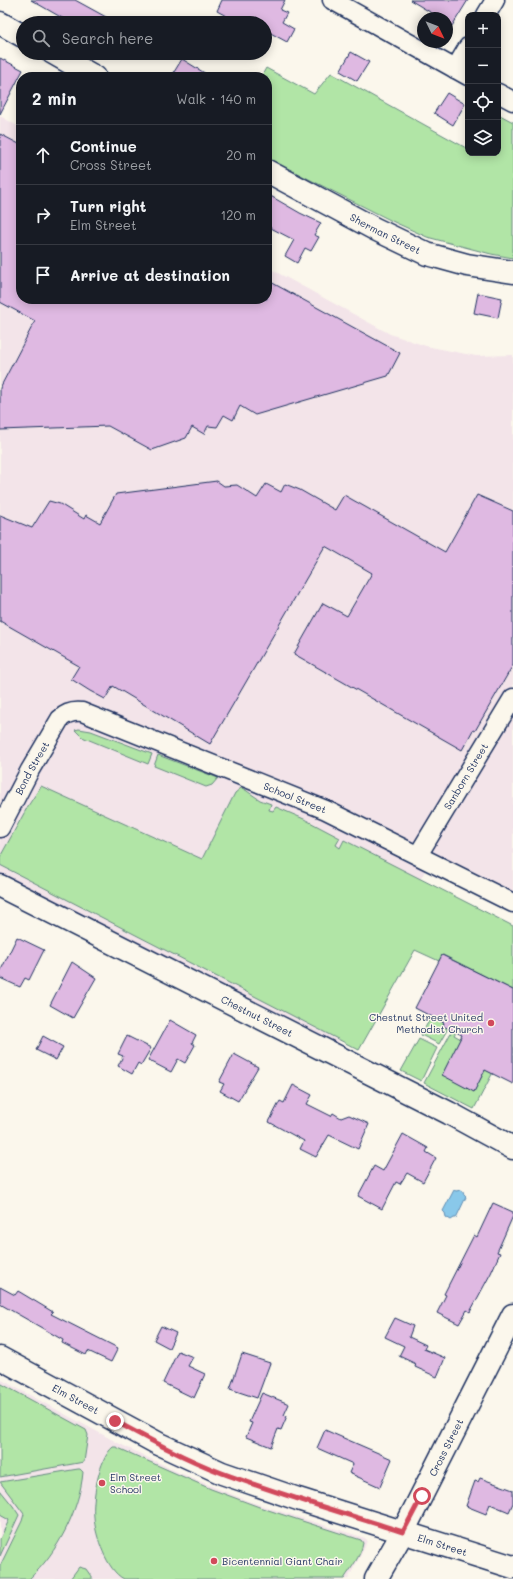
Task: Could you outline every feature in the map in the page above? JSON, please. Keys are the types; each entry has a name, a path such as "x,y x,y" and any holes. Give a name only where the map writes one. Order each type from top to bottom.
{"street":[{"path":"332,0 462,72 468,48"},
{"path":"488,12 495,0"},
{"path":"0,23 16,32"},
{"path":"66,60 87,72"},
{"path":"501,95 513,101"},
{"name":"Sherman Street","path":"272,174 375,229 427,254 467,264 513,272"},
{"name":"Sanborn Street","path":"418,855 513,698"},
{"name":"School Street","path":"69,713 76,711 82,712 283,791 326,810 513,903"},
{"name":"Bond Street","path":"0,828 30,770 60,719 69,713"},
{"name":"Chestnut Street","path":"0,886 435,1106 513,1148"},
{"name":"Cross Street","path":"376,1579 403,1532 513,1316"},
{"name":"Elm Street","path":"0,1358 128,1428 203,1465 258,1486 513,1567"}],"shaded area":[{"path":"0,116 16,125 16,304 272,304 272,270 390,334 426,346 476,356 513,355 513,898 432,857 335,1048 0,877"},
{"name":"Elm Street School","path":"0,1379 120,1444 180,1473 248,1501 365,1538 367,1540 365,1547 348,1579 0,1579"}],"green space":[{"path":"266,68 314,94 331,73 465,147 465,156 501,156 501,116 513,122 513,258 491,254 427,237 272,161 272,72 264,72"},
{"path":"79,729 91,731 152,754 148,764 82,737 75,730"},
{"path":"158,755 218,778 212,785 206,787 154,766"},
{"path":"41,786 202,859 235,793 241,788 244,789 260,800 271,804 269,810 273,811 276,807 304,819 340,838 336,845 340,848 344,840 513,926 513,990 443,955 439,961 415,950 359,1050 0,865 0,857 28,806"},
{"path":"431,1017 444,1023 443,1026 445,1027 454,1018 439,1044 421,1035"},
{"path":"455,1025 459,1027 454,1035 461,1039 474,1091 485,1070 505,1049 474,1109 424,1083"},
{"path":"419,1039 437,1048 421,1081 401,1071"},
{"path":"0,1383 86,1430 88,1435 84,1462 0,1477"},
{"path":"113,1447 211,1489 262,1508 361,1540 363,1543 360,1553 344,1579 124,1579 118,1575 107,1561 99,1542 94,1517 95,1490 100,1469 108,1452"},
{"path":"78,1469 83,1472 77,1501 72,1516 58,1544 49,1557 29,1579 0,1579 0,1566 24,1514 0,1482"},
{"path":"0,1490 19,1515 0,1556 0,1539 9,1520 0,1515"},
{"path":"79,1567 86,1569 93,1579 70,1579"}],"water":[{"path":"454,1190 463,1191 466,1197 456,1218 451,1220 446,1217 443,1211"}],"building":[{"path":"31,0 75,0 104,16 59,16"},
{"path":"222,0 285,0 280,10 287,13 282,22 294,29 287,42 272,34 272,16 226,16 217,11"},
{"path":"410,0 468,0 453,24 453,12 430,12"},
{"path":"351,52 369,62 357,81 340,71"},
{"path":"0,58 23,70 22,72 16,72 16,83 0,114"},
{"path":"181,60 184,60 203,72 174,72"},
{"path":"447,93 465,104 453,125 434,113"},
{"path":"0,134 16,142 16,304 272,304 272,283 400,353 388,376 255,415 240,406 233,420 224,415 217,427 208,426 204,434 192,427 186,438 152,450 108,426 0,430 0,388 35,321 0,302"},
{"path":"272,197 321,223 314,235 319,237 311,251 305,248 297,263 285,256 294,240 272,229"},
{"path":"478,293 502,298 498,318 474,313"},
{"path":"217,481 224,486 237,485 257,498 266,484 281,492 285,484 300,490 335,510 344,495 445,552 477,495 513,511 513,665 475,731 473,730 462,750 294,654 323,603 347,616 372,573 325,546 210,744 113,686 105,699 90,691 71,679 79,666 0,621 0,515 32,528 49,501 60,504 84,519 86,515 100,523 116,494"},
{"path":"17,937 44,950 29,980 25,978 20,987 0,978 0,972"},
{"name":"Chestnut Street United Methodist Church","path":"442,955 513,990 513,1084 485,1070 474,1092 442,1075 462,1035 443,1026 444,1023 415,1008"},
{"path":"72,962 96,978 73,1018 50,1005"},
{"path":"170,1020 196,1035 192,1043 195,1045 185,1063 178,1059 171,1072 148,1060"},
{"path":"43,1036 63,1047 56,1060 36,1050"},
{"path":"127,1036 151,1048 141,1065 138,1063 132,1074 118,1066 123,1056 118,1054"},
{"path":"234,1054 258,1067 238,1101 220,1091 224,1084 219,1082"},
{"path":"293,1085 312,1095 307,1104 331,1116 333,1113 341,1118 349,1115 369,1124 358,1149 329,1135 316,1157 300,1149 304,1141 269,1122 280,1101 284,1103"},
{"path":"403,1134 428,1148 426,1152 436,1158 423,1182 407,1173 400,1184 396,1182 382,1209 358,1196 374,1166 383,1171"},
{"path":"493,1203 513,1212 513,1216 497,1252 500,1253 491,1273 470,1312 467,1310 459,1324 437,1313 446,1295 444,1294 474,1235 477,1237"},
{"path":"0,1287 15,1295 18,1291 53,1312 51,1314 118,1348 111,1362 88,1351 86,1355 62,1343 63,1340 0,1304"},
{"path":"395,1318 413,1326 409,1337 426,1345 424,1349 445,1358 437,1377 415,1367 416,1364 399,1356 404,1346 385,1337"},
{"path":"161,1326 176,1333 169,1348 154,1340"},
{"path":"178,1351 193,1357 188,1366 205,1374 194,1398 163,1383"},
{"path":"242,1354 270,1363 257,1398 230,1389"},
{"path":"262,1393 289,1404 284,1415 287,1416 281,1430 278,1429 271,1447 246,1437 252,1423 249,1422"},
{"path":"325,1430 392,1459 380,1487 349,1473 353,1464 317,1448"},
{"path":"480,1478 513,1490 513,1503 509,1512 490,1504 486,1514 466,1506 475,1481 478,1482"}],"place":[{"name":"Chestnut Street United Methodist Church","path":"491,1023"},
{"name":"Elm Street School","path":"102,1483"},
{"name":"Bicentennial Giant Chair","path":"214,1561"}],"route":[{"path":"115,1421 159,1444 222,1473 258,1486 403,1532 422,1496"}]}
